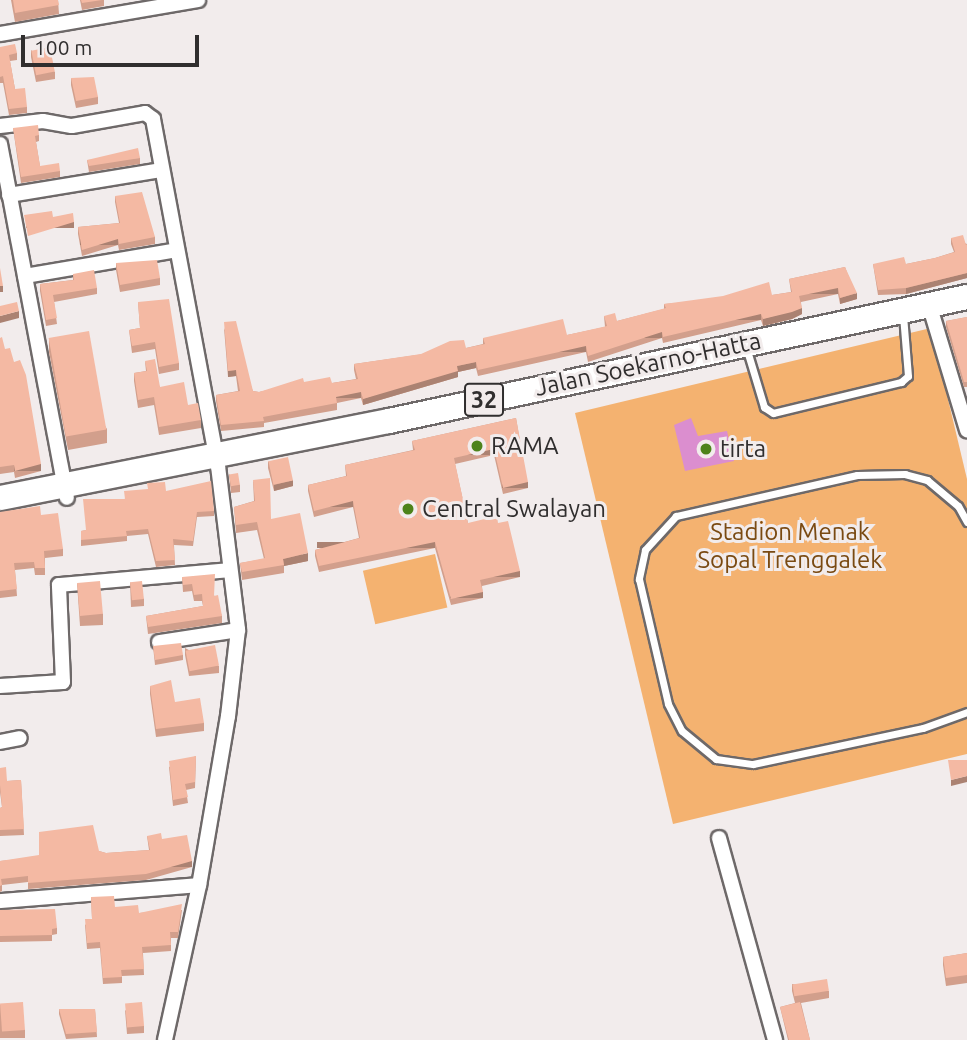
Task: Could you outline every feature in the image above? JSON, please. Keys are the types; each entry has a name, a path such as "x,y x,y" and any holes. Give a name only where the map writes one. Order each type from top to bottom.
{"highway":[{"name":"Jalan Soekarno-Hatta","path":"0,498 66,491 391,426 931,310 967,296"},
{"name":"Jalan Soekarno-Hatta","path":"931,310 967,310"},
{"name":"Jalan Soekarno-Hatta","path":"0,511 66,491"}],"street":[{"path":"0,34 198,0"},
{"path":"0,126 43,121 72,126 149,114 162,170 216,461 238,630 228,716 199,885 165,1040"},
{"path":"0,144 3,174 66,491"},
{"path":"9,195 162,170"},
{"path":"24,276 177,250"},
{"path":"931,310 967,430"},
{"path":"0,686 63,682 59,585 229,570"},
{"path":"159,642 238,630"},
{"path":"0,742 20,738"},
{"path":"719,838 775,1040"},
{"path":"0,901 199,885"}],"lane":[{"path":"747,351 764,407 773,412 901,382 908,376 903,316"},
{"path":"967,522 958,506 927,480 905,474 857,475 676,516 645,550 639,579 668,704 682,731 716,760 753,764 923,728 967,712"}],"green space":[{"name":"Stadion Menak Sopal Trenggalek","path":"931,328 967,479 967,754 673,824 575,413"},
{"path":"435,554 447,608 375,624 363,571"}],"shaded area":[{"name":"tirta","path":"691,418 698,436 727,431 734,461 685,471 674,425"}],"building":[{"path":"13,0 58,0 59,5 15,13"},
{"path":"81,0 102,0 82,3"},
{"path":"15,44 17,53 9,55 15,89 25,88 27,107 9,109 3,76 0,77 0,47"},
{"path":"50,47 55,72 36,75 31,51"},
{"path":"94,77 98,97 76,101 71,78"},
{"path":"38,125 39,135 35,136 40,166 59,163 60,171 21,177 13,128"},
{"path":"138,148 140,158 89,166 87,160"},
{"path":"142,192 155,237 119,244 118,239 82,250 78,227 120,223 115,196"},
{"path":"52,211 53,217 73,213 74,222 28,236 24,215"},
{"path":"963,235 967,244 967,273 906,288 878,290 873,264 904,257 906,264 955,252 951,238"},
{"path":"157,260 160,278 120,285 116,263"},
{"path":"845,267 857,293 840,298 838,288 799,296 802,308 792,312 763,319 761,314 663,337 662,332 588,356 586,346 478,370 476,362 457,366 458,371 363,399 361,392 336,397 337,403 263,417 264,421 221,425 216,395 240,391 236,370 228,371 224,322 236,321 253,391 259,392 303,378 304,382 330,377 332,383 358,379 354,364 421,354 450,341 464,340 466,348 485,344 483,338 563,319 567,335 607,326 604,316 615,313 617,321 666,308 664,304 723,296 769,282 772,295 792,292 789,279"},
{"path":"94,270 97,288 53,295 57,318 46,320 40,284 74,280 73,274"},
{"path":"169,299 179,363 159,367 155,342 132,346 129,330 140,328 138,302"},
{"path":"17,302 19,311 0,316 0,306"},
{"path":"967,317 967,382 964,382 946,321"},
{"path":"89,331 106,429 66,437 49,338"},
{"path":"2,337 5,349 10,348 14,362 20,360 26,375 41,464 15,471 14,465 0,467"},
{"path":"155,359 160,387 184,382 188,405 198,403 201,420 159,427 154,397 138,400 134,373 147,371 145,361"},
{"path":"516,418 528,482 503,488 494,449 454,458 468,523 497,516 498,523 508,521 520,571 480,580 483,592 451,599 435,542 319,566 315,550 360,538 353,501 314,511 308,485 347,476 345,465 415,450 412,441"},
{"path":"288,457 293,480 273,485 268,461"},
{"path":"238,473 240,485 231,486 229,474"},
{"path":"270,478 271,519 300,513 308,553 283,559 284,565 242,572 240,563 265,558 257,522 236,525 234,507 255,501 253,480"},
{"path":"211,481 214,511 197,512 193,541 173,539 175,560 156,561 148,529 126,531 127,536 81,540 81,531 86,530 83,499 125,499 124,491 148,489 147,483 165,482 166,491"},
{"path":"40,506 41,515 58,513 63,549 44,551 45,568 35,568 34,562 14,563 17,589 0,591 0,512"},
{"path":"215,574 214,596 218,595 222,616 148,627 146,616 203,606 202,594 194,595 192,584 183,585 182,577"},
{"path":"100,581 103,614 80,616 77,583"},
{"path":"142,581 144,599 132,600 130,582"},
{"path":"181,643 183,655 155,660 153,646"},
{"path":"215,645 219,666 190,671 186,651"},
{"path":"171,680 175,702 200,698 204,723 156,729 150,686"},
{"path":"196,756 195,782 185,784 188,797 173,800 169,761"},
{"path":"948,760 967,760 967,776 951,780"},
{"path":"6,767 7,781 21,780 24,829 0,830 0,768"},
{"path":"93,825 99,851 106,853 150,850 147,836 161,833 162,839 187,835 192,861 146,874 28,883 28,876 1,879 0,886 0,861 39,855 39,832"},
{"path":"114,896 115,907 138,905 139,913 182,904 178,932 170,932 171,945 142,947 144,969 121,970 122,977 103,978 100,942 87,943 85,919 92,919 91,897"},
{"path":"55,909 57,928 52,929 52,935 0,936 0,910"},
{"path":"967,953 967,975 946,978 943,957"},
{"path":"827,979 829,991 794,996 792,984"},
{"path":"23,1002 25,1030 2,1032 0,1004"},
{"path":"142,1002 144,1026 127,1027 125,1003"},
{"path":"800,1002 810,1040 789,1040 780,1007"},
{"path":"59,1009 95,1009 97,1032 66,1034"}],"place":[{"name":"RAMA","path":"477,446"},
{"name":"tirta","path":"706,449"},
{"name":"Central Swalayan","path":"408,509"}]}
